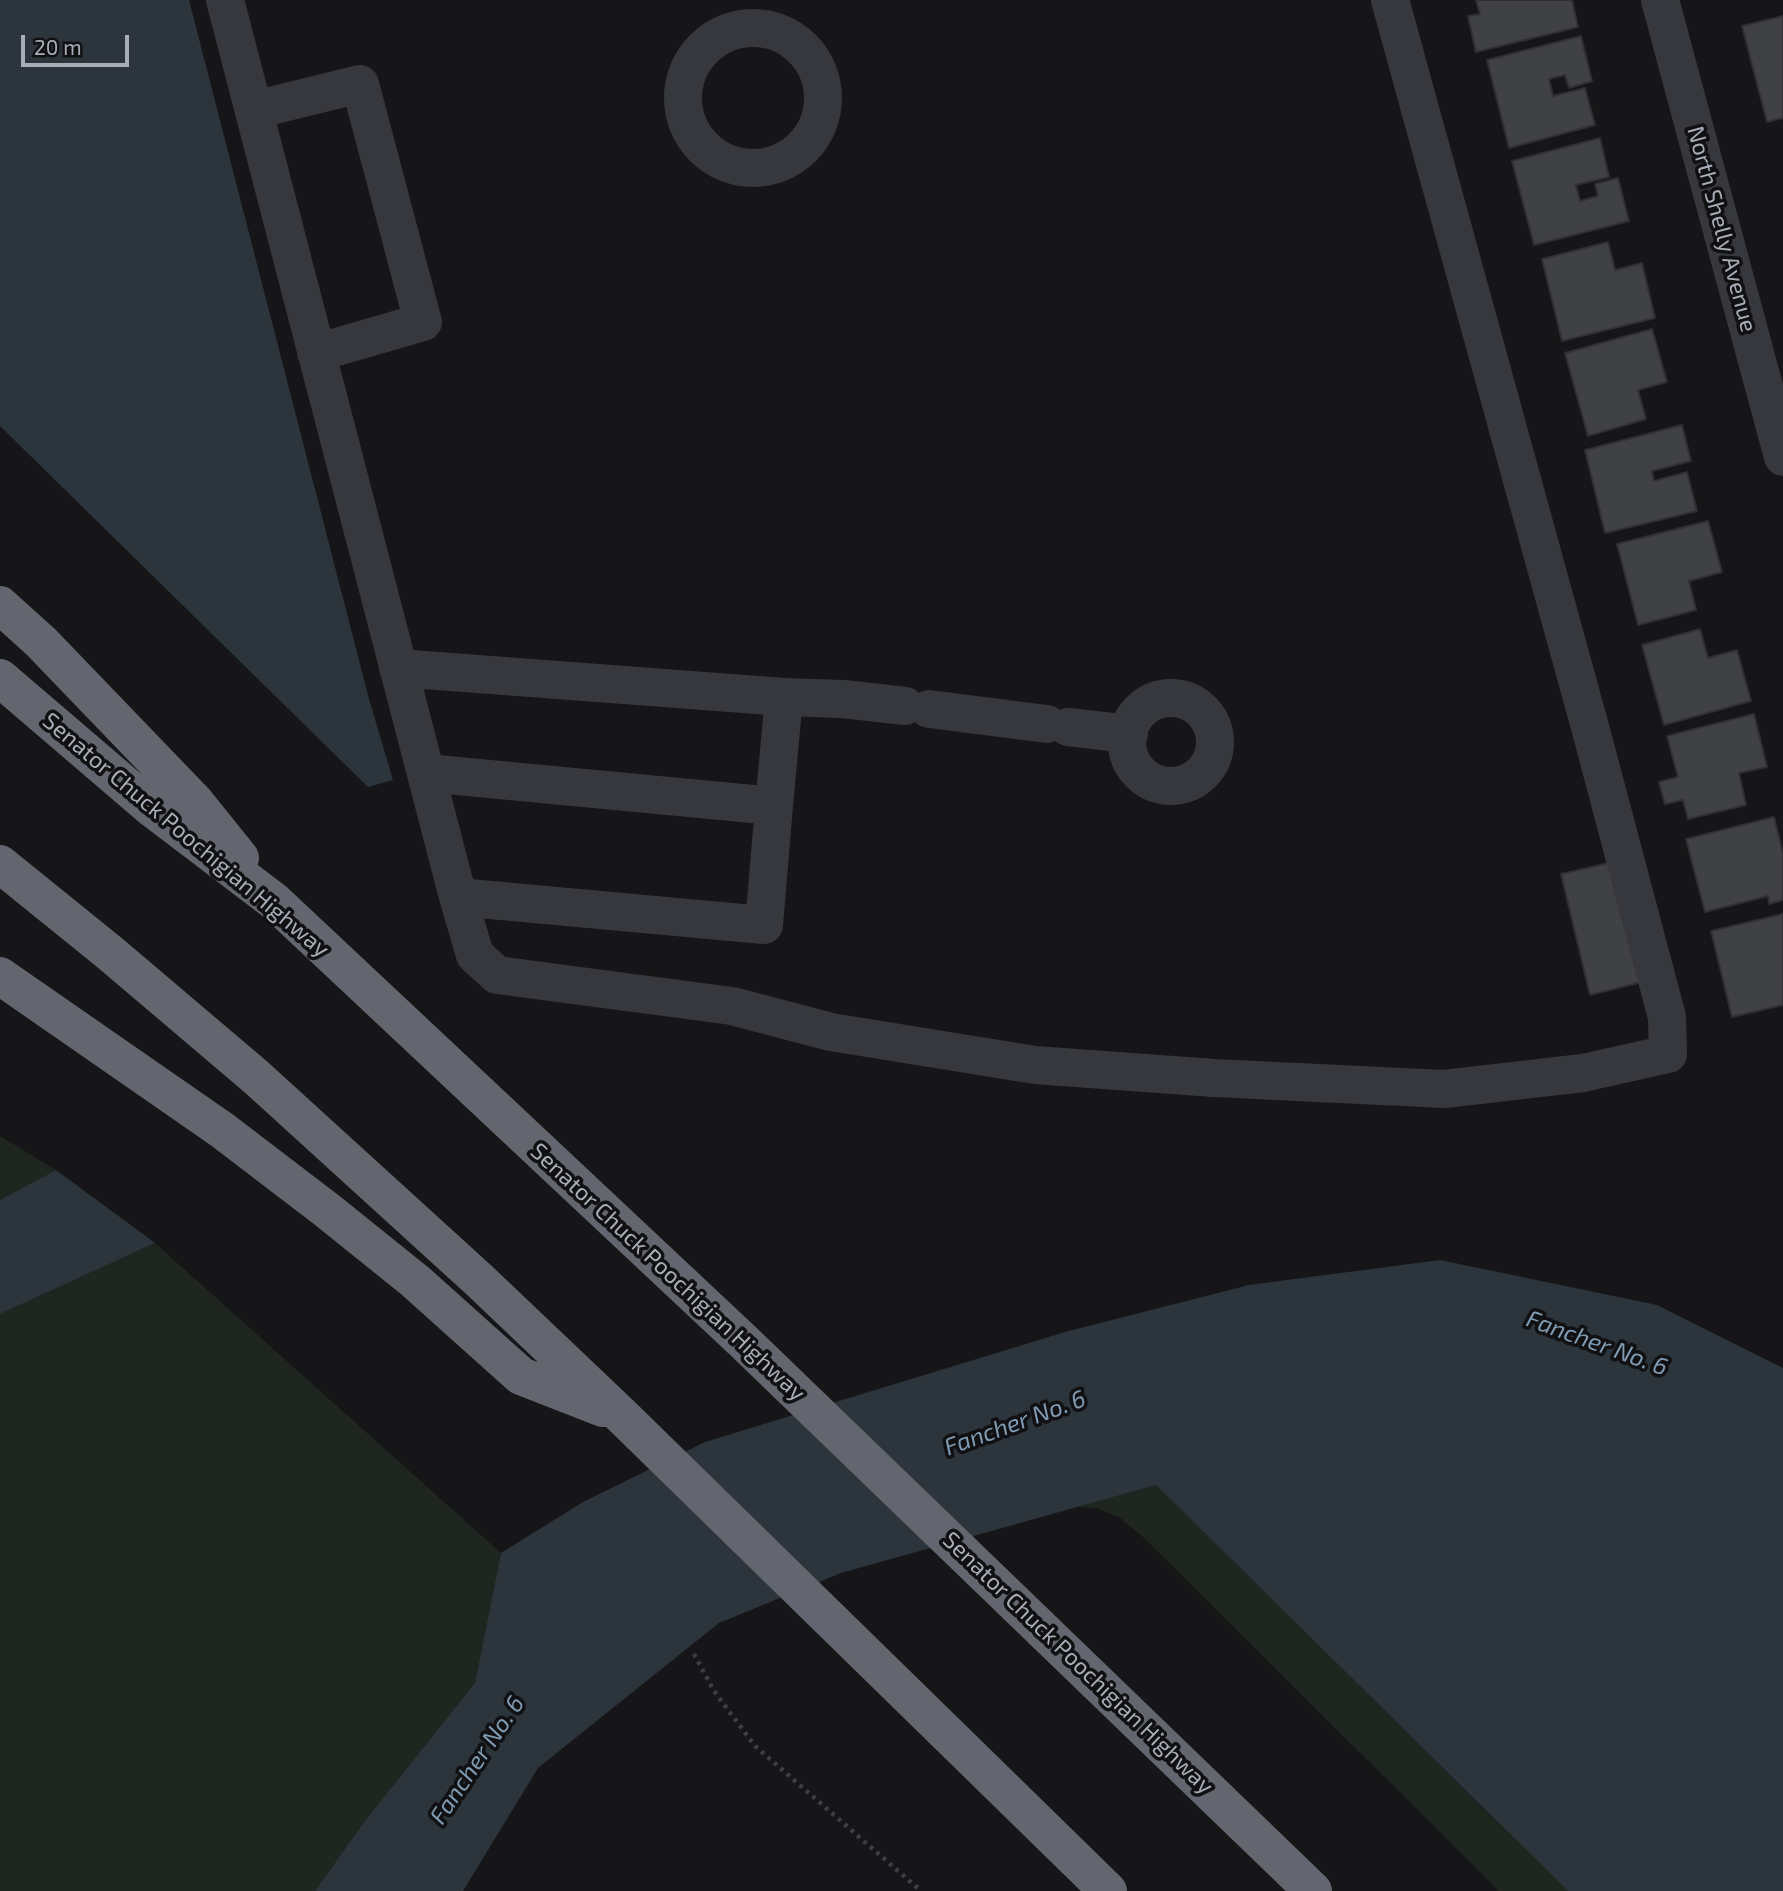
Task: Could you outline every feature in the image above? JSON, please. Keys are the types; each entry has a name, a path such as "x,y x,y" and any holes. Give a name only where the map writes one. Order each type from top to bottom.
{"highway":[{"path":"0,606 41,642 195,802 274,901"},
{"name":"Senator Chuck Poochigian Highway","path":"0,678 153,810 274,901 744,1342 1313,1891"},
{"path":"0,864 256,1077 469,1271 621,1415 1108,1891"},
{"path":"0,976 222,1130 318,1203 415,1280 521,1376 621,1415"}],"street":[{"path":"225,0 458,897 475,955 497,975 732,1006 831,1032 1035,1065 1214,1078 1444,1089 1583,1073 1668,1054 1667,1017 1390,0"},
{"name":"North Shelly Avenue","path":"1660,0 1773,378 1783,457"},
{"path":"254,110 360,84 423,322 316,353"},
{"path":"398,668 784,697 843,699 1129,734"},
{"path":"458,897 764,925 784,697"},
{"path":"426,773 774,806"}],"path":[{"path":"694,1654 714,1691 755,1746 921,1891"}],"shaded area":[{"path":"0,1136 56,1170 0,1200"},
{"path":"155,1243 501,1553 475,1683 364,1822 315,1891 0,1891 0,1314"},
{"path":"1156,1485 1568,1891 1499,1891 1144,1538 1119,1517 1096,1508 1076,1507"}],"water":[{"path":"0,0 189,0 369,699 393,780 368,787 0,426"},
{"path":"56,1170 155,1243 0,1314 0,1200"},
{"name":"Fancher No. 6","path":"1440,1260 1657,1305 1783,1368 1783,1891 1568,1891 1156,1485 841,1573 719,1623 538,1768 463,1891 315,1891 364,1822 475,1683 501,1553 583,1502 705,1442 1065,1332 1249,1285"}],"building":[{"path":"1476,0 1572,0 1578,27 1476,52 1468,16 1480,14"},
{"path":"1783,16 1783,118 1767,122 1742,26"},
{"path":"1581,36 1592,81 1569,88 1565,75 1549,79 1553,96 1585,88 1595,125 1509,148 1487,60"},
{"path":"1600,138 1609,177 1576,185 1580,201 1598,196 1595,184 1618,178 1629,221 1534,245 1512,161"},
{"path":"1608,242 1615,270 1642,263 1655,318 1562,341 1542,259"},
{"path":"1652,329 1667,382 1638,390 1646,419 1588,436 1565,353"},
{"path":"1682,425 1691,461 1652,471 1654,481 1687,472 1697,511 1605,533 1585,450"},
{"path":"1708,521 1722,572 1689,581 1696,610 1638,625 1617,544"},
{"path":"1700,629 1708,658 1737,650 1751,701 1664,725 1642,645"},
{"path":"1754,714 1767,767 1739,773 1746,805 1688,819 1683,800 1665,804 1659,782 1678,777 1667,736"},
{"path":"1774,817 1783,853 1783,900 1769,904 1768,896 1705,912 1686,839"},
{"path":"1613,862 1642,982 1590,995 1561,874"},
{"path":"1783,914 1783,1005 1732,1017 1711,931"}]}
